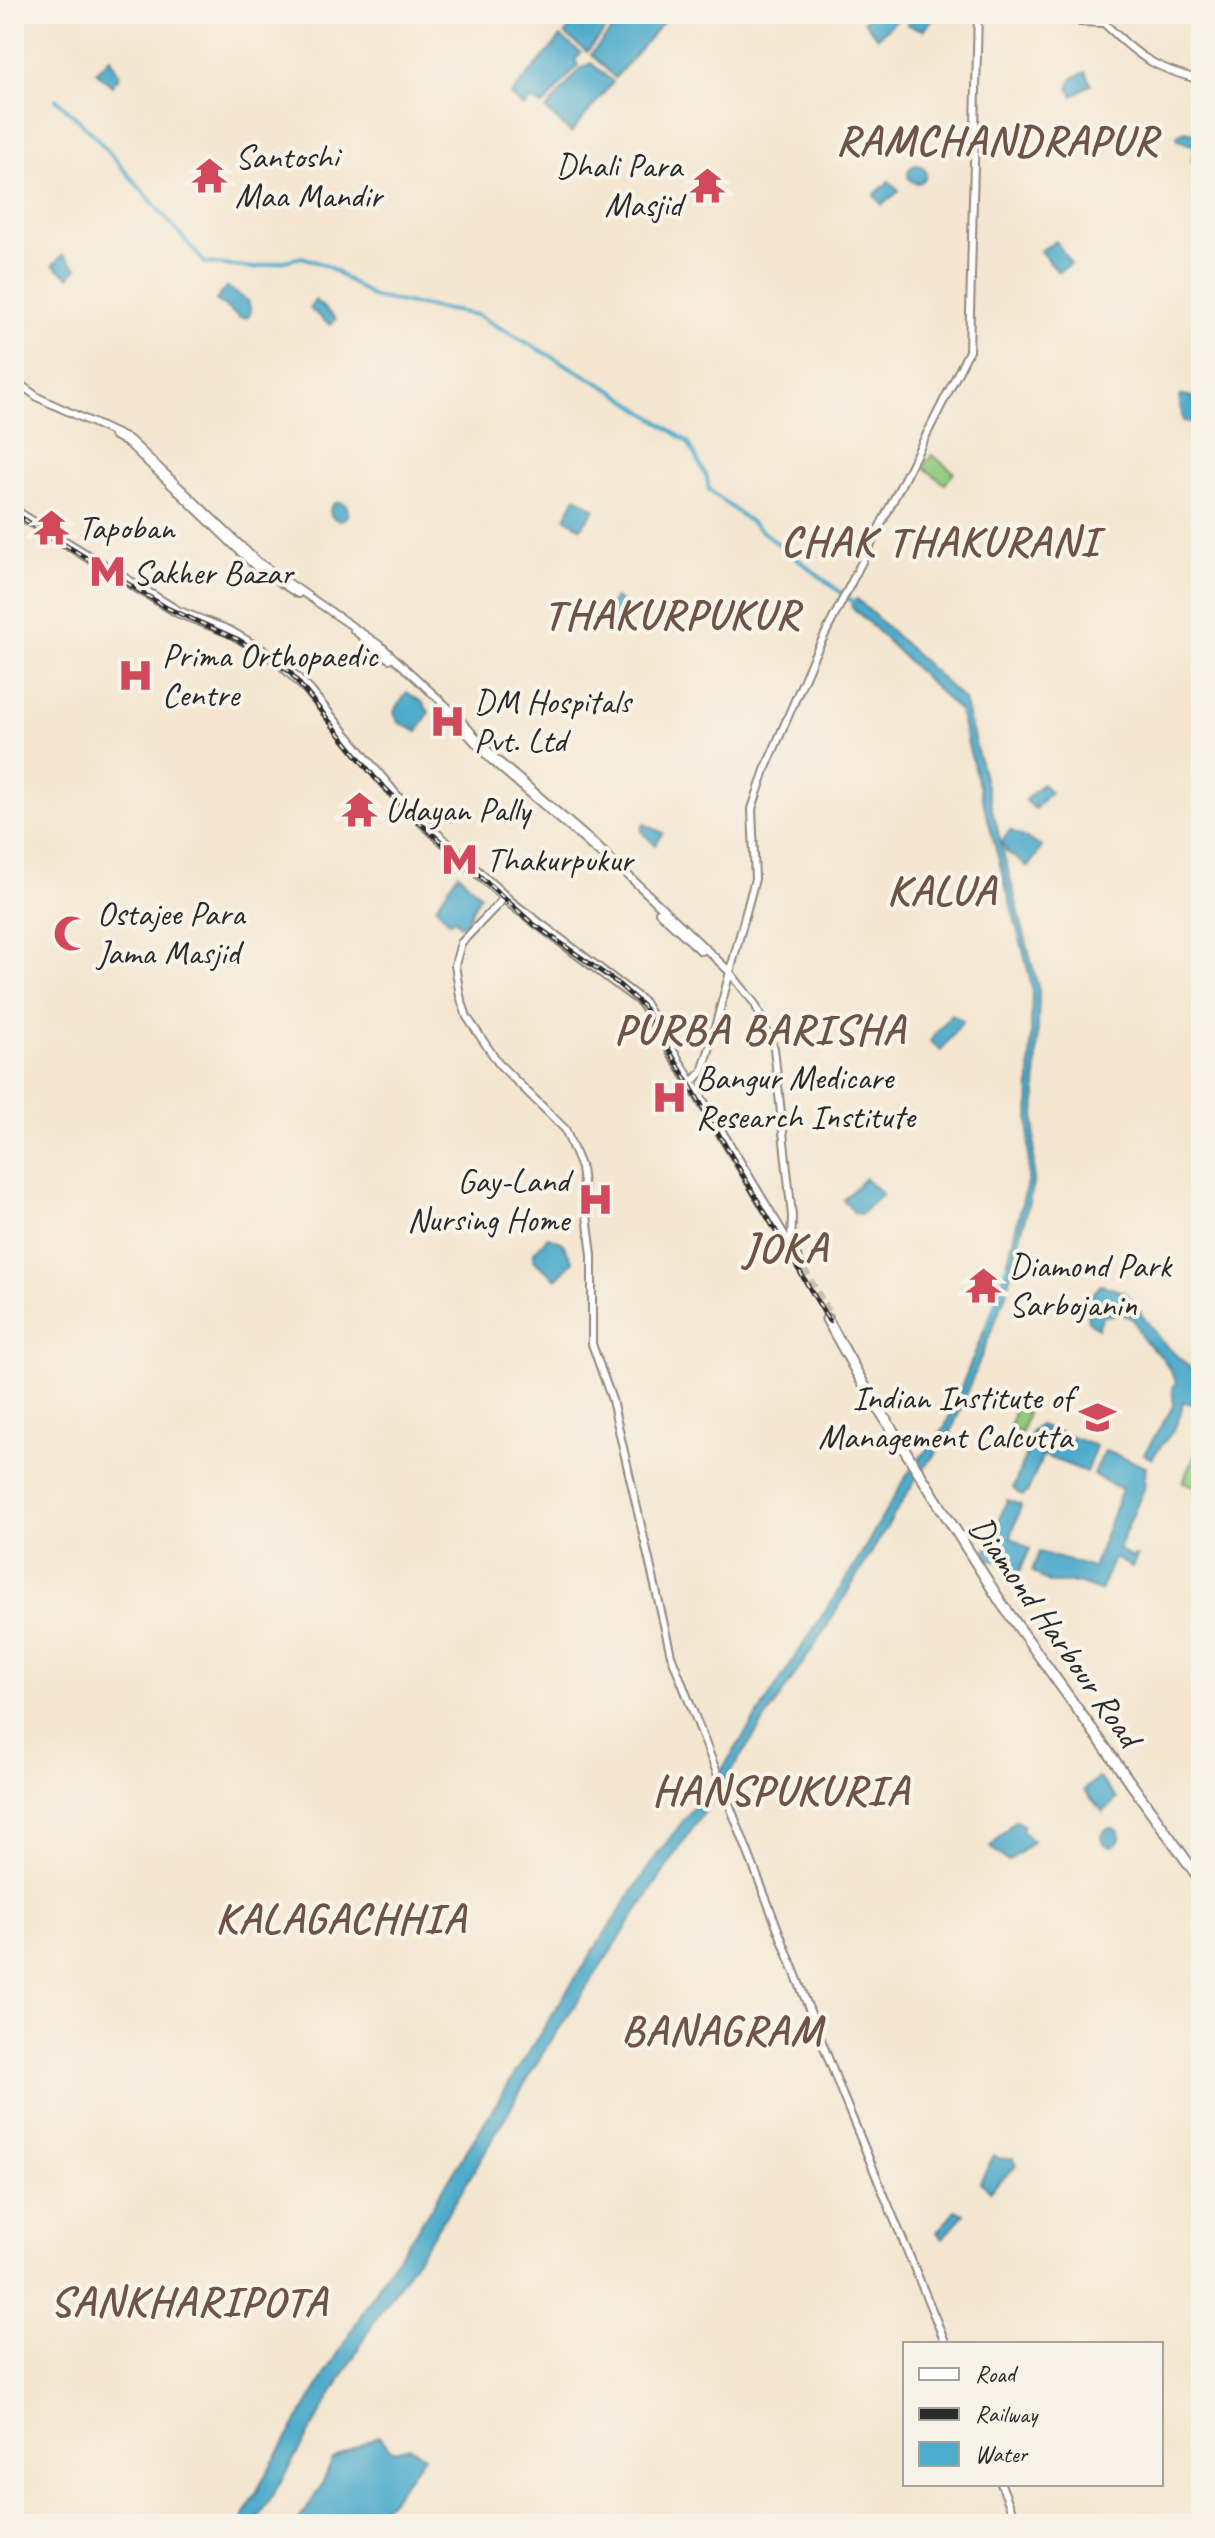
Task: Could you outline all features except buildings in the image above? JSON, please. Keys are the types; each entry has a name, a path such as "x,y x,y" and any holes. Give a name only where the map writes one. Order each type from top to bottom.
{"highway":[{"path":"14,514 179,617 227,637 282,668 308,694 362,762 437,838 569,954 624,990 650,1018 793,1254"},
{"name":"Diamond Harbour Road","path":"828,1318 952,1530 1008,1614 1201,1881"}],"main road":[{"path":"691,1084 702,1072 755,879 752,809 795,696 969,351 978,14"},
{"path":"1069,14 1080,22 1104,23 1141,58 1201,80"},
{"path":"14,381 41,402 117,437 187,497 256,567 338,618 402,668 434,697 490,759 610,862 667,921 728,973 755,1004 774,1048 793,1254"},
{"path":"503,899 461,943 455,965 467,1017 499,1064 559,1122 581,1168 592,1255 592,1344 612,1400 671,1655 852,2118 945,2342"},
{"path":"728,973 749,1000 771,1050 789,1225 781,1236"},
{"path":"1002,2486 1017,2524"}],"green space":[{"path":"932,455 954,472 945,484 923,467"},
{"path":"1015,1407 1028,1413 1021,1433 1010,1428"},
{"path":"1201,1441 1198,1488 1183,1482"}],"water":[{"path":"580,14 619,14 587,52 565,34"},
{"path":"626,14 670,14 615,78 591,54"},
{"path":"872,14 898,14 900,17 877,38 864,21"},
{"path":"906,14 937,16 923,30 908,25"},
{"path":"561,37 581,53 575,60 578,65 542,107 531,99 523,107 511,95"},
{"path":"110,58 120,76 112,86 96,72"},
{"path":"591,63 613,82 571,133 546,110 580,69"},
{"path":"1086,72 1091,84 1073,96 1069,88 1072,78"},
{"path":"1201,126 1201,169 1192,161 1195,146 1178,140 1177,135 1185,131 1194,133"},
{"path":"913,165 921,165 926,174 924,181 913,183 908,178 908,170"},
{"path":"889,181 899,191 882,205 874,195"},
{"path":"1056,241 1071,264 1058,272 1040,251"},
{"path":"63,255 77,268 69,277 53,265"},
{"path":"227,287 248,301 251,311 248,317 240,318 216,300"},
{"path":"315,300 336,319 330,325 309,308"},
{"path":"1179,397 1192,397 1201,408 1201,419 1194,424 1183,421"},
{"path":"576,497 595,509 581,528 565,518"},
{"path":"339,502 348,511 339,520 330,511"},
{"path":"615,598 634,611 620,633 601,618"},
{"path":"857,599 964,700 1039,991 1033,1185 1006,1294 950,1435 917,1477 821,1636 541,2056 459,2196 374,2322 256,2524 240,2524 267,2472 388,2270 422,2222 572,1983 654,1859 721,1771 852,1570 906,1476 945,1427 1001,1289 1028,1179 1032,988 959,711 851,606"},
{"path":"407,692 423,703 429,712 418,732 398,722 394,712"},
{"path":"1042,784 1050,792 1035,809 1025,800"},
{"path":"644,824 663,833 655,845 641,831"},
{"path":"1010,830 1042,847 1028,867 1007,852 1002,842"},
{"path":"458,873 480,895 465,924 460,925 455,919 450,922 436,907"},
{"path":"951,1014 963,1021 941,1051 930,1041"},
{"path":"865,1178 882,1194 861,1214 855,1213 843,1200"},
{"path":"548,1237 562,1242 573,1261 556,1279 533,1260 534,1252"},
{"path":"1101,1285 1125,1292 1162,1342 1201,1378 1201,1402 1194,1405 1183,1401 1175,1428 1152,1459 1144,1454 1174,1405 1172,1387 1177,1383 1163,1358 1143,1340 1133,1319 1122,1314 1103,1316 1098,1328 1088,1321 1086,1301"},
{"path":"1039,1425 1096,1446 1086,1472 1043,1455 1027,1493 1022,1496 1013,1488 1028,1451 1031,1432"},
{"path":"1105,1451 1146,1466 1144,1489 1118,1549 1130,1557 1137,1556 1132,1567 1114,1558 1100,1591 1078,1583 1049,1583 1032,1571 1039,1552 1093,1568 1122,1489 1093,1475"},
{"path":"1007,1500 1021,1505 1011,1537 1030,1549 1019,1573 1010,1566 984,1557"},
{"path":"1098,1777 1117,1799 1103,1812 1084,1790"},
{"path":"1015,1820 1024,1826 1022,1831 1033,1842 1008,1862 991,1847"},
{"path":"1111,1828 1120,1837 1111,1846 1102,1837"},
{"path":"994,2155 1000,2159 1013,2158 1017,2165 990,2191 980,2182"},
{"path":"955,2210 964,2214 942,2239 937,2232"},
{"path":"378,2436 394,2451 410,2447 424,2456 392,2499 362,2524 297,2524 320,2488 333,2459"}],"waterway":[{"path":"56,99 93,134 205,263 254,268 302,257 327,266 373,297 477,315 617,393 688,442 707,478 709,490 858,606"},
{"path":"986,1333 1007,1265"}],"tunnel":[{"path":"796,1257 830,1317"}],"railway":[{"path":"14,513 167,608 237,639 289,671 375,778 418,821 532,923 616,982 643,1006 829,1321"}],"place":[{"name":"Santoshi Maa Mandir","path":"209,176"},
{"name":"Dhali Para Masjid","path":"708,185"},
{"name":"Tapoban","path":"52,527"},
{"name":"Sakher Bazar","path":"107,572"},
{"name":"Prima Orthopaedic Centre","path":"136,675"},
{"name":"DM Hospitals Pvt. Ltd","path":"448,721"},
{"name":"Udayan Pally","path":"359,809"},
{"name":"Thakurpukur","path":"460,859"},
{"name":"Ostajee Para Jama Masjid","path":"71,933"},
{"name":"Bangur Medicare Research Institute","path":"670,1097"},
{"name":"Gay-Land Nursing Home","path":"595,1200"},
{"name":"Diamond Park Sarbojanin","path":"983,1285"},
{"name":"Indian Institute of Management Calcutta","path":"1098,1417"}],"district":[{"name":"RAMCHANDRAPUR","path":"997,139"},
{"name":"CHAK THAKURANI","path":"940,540"},
{"name":"THAKURPUKUR","path":"672,613"},
{"name":"KALUA","path":"942,889"},
{"name":"PURBA BARISHA","path":"760,1028"},
{"name":"JOKA","path":"786,1246"},
{"name":"HANSPUKURIA","path":"781,1789"},
{"name":"KALAGACHHIA","path":"341,1917"},
{"name":"BANAGRAM","path":"722,2029"},
{"name":"SANKHARIPOTA","path":"189,2300"}]}
